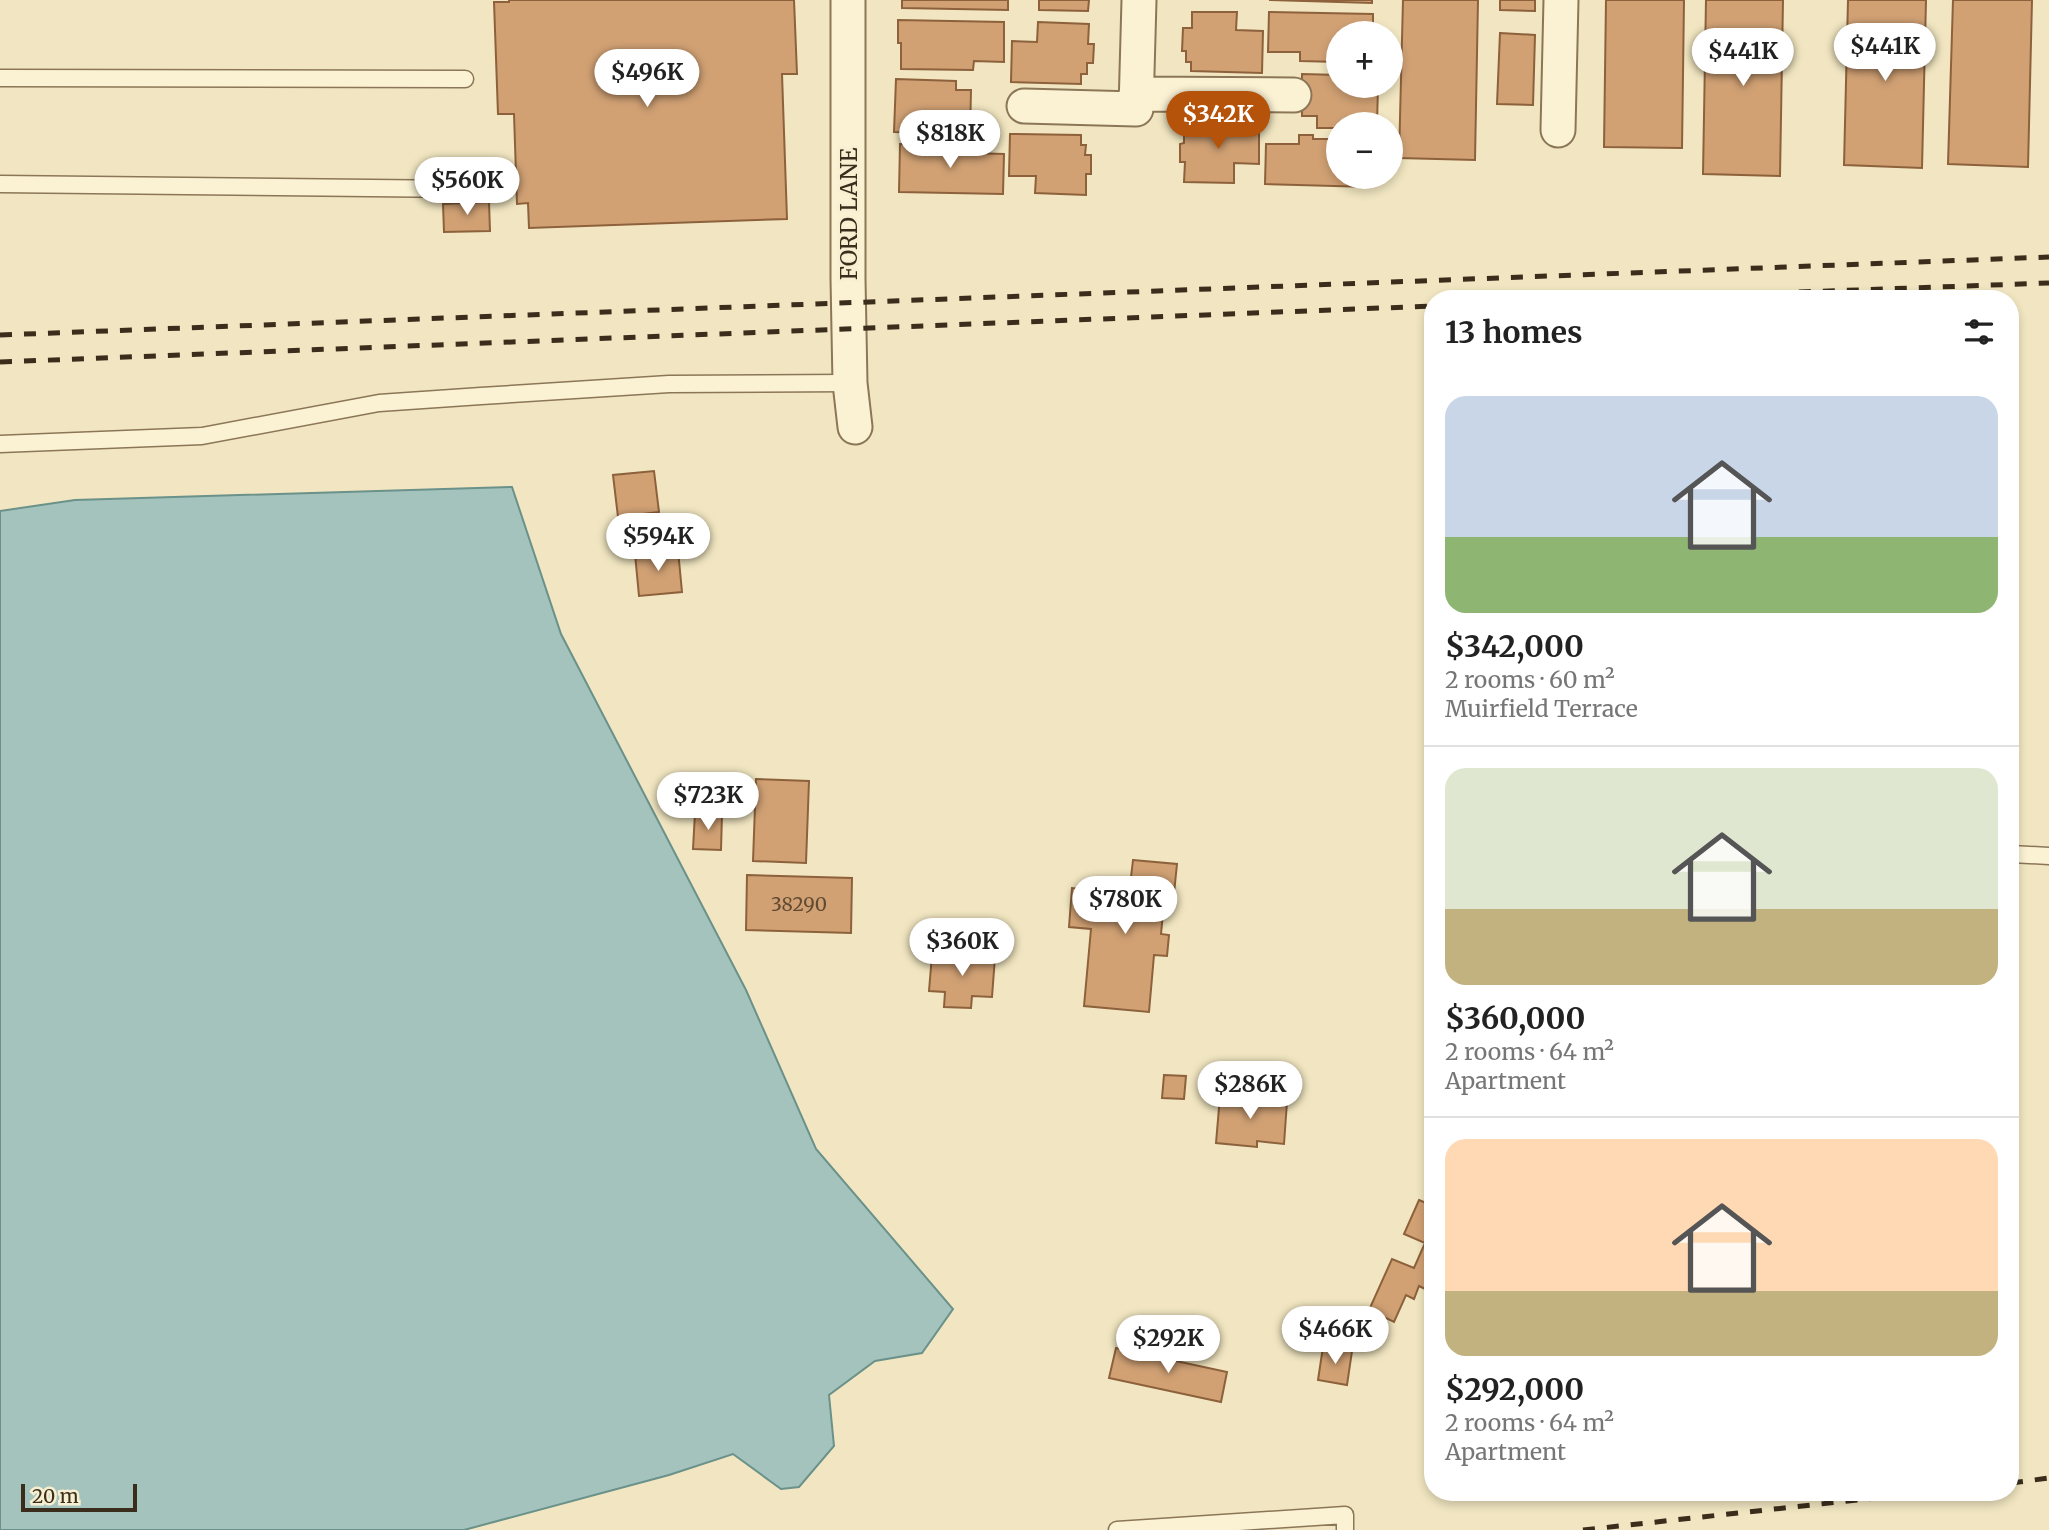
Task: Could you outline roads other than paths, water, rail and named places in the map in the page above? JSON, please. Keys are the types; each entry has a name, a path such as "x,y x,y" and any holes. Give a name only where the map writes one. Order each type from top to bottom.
{"street":[{"name":"FORD LANE","path":"848,0 850,383 855,427"},
{"path":"1136,102 1139,0"},
{"path":"1558,130 1561,0"},
{"path":"1024,106 1293,95"}],"lane":[{"path":"0,78 464,79"},
{"path":"0,184 463,189"},
{"path":"0,444 202,436 392,402 669,384 850,383"},
{"path":"2019,855 2049,856"},
{"path":"1117,1530 1345,1515 1345,1530"}],"water":[{"path":"512,487 561,634 746,990 816,1149 953,1309 922,1353 875,1361 829,1395 834,1446 799,1487 781,1489 733,1454 669,1475 464,1530 0,1530 0,511 75,500"}],"railway":[{"path":"0,335 2049,257"},
{"path":"1856,290 2049,283"},
{"path":"0,362 1424,306"},
{"path":"2019,1482 2049,1478"},
{"path":"1583,1530 1848,1501"}]}
